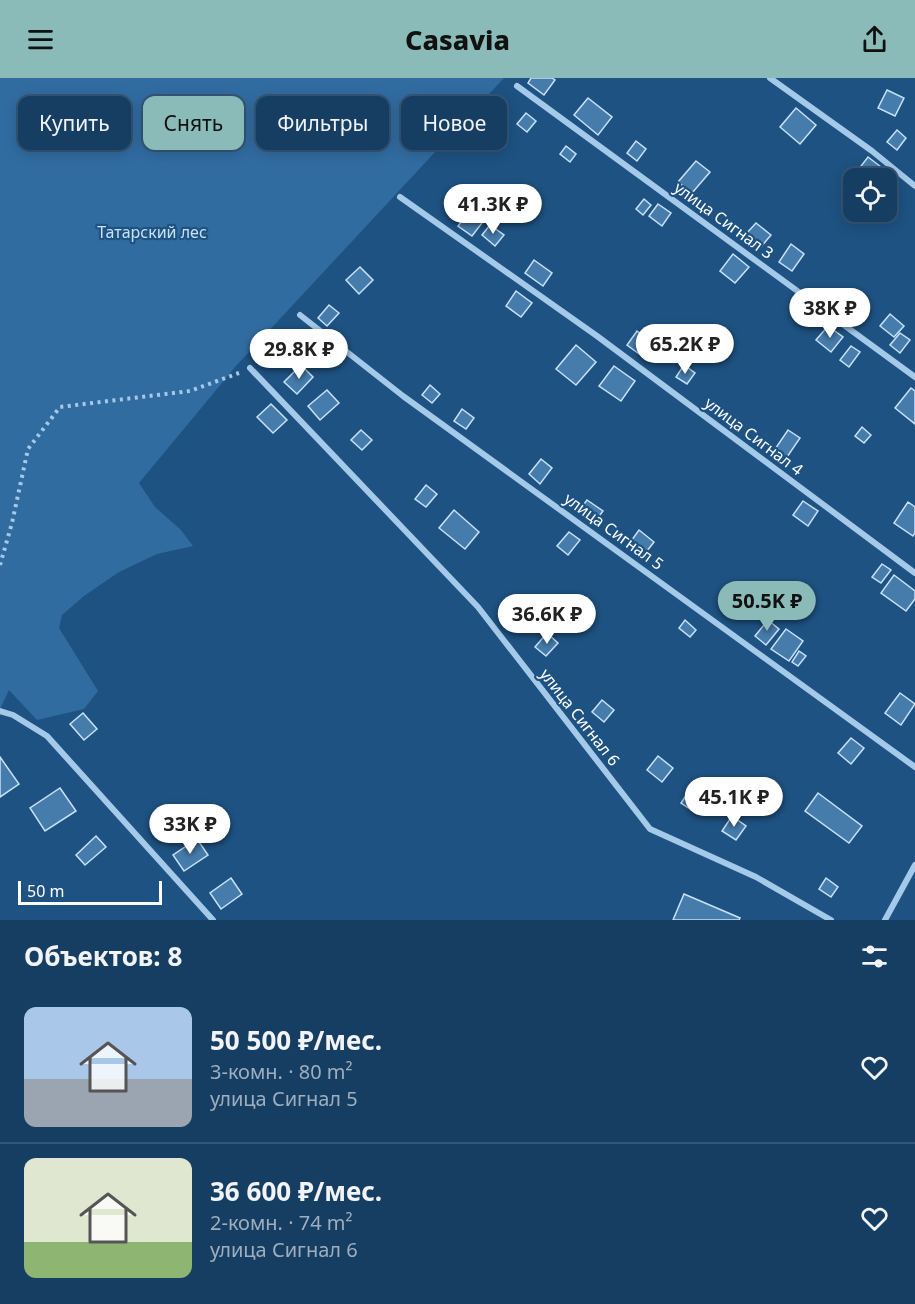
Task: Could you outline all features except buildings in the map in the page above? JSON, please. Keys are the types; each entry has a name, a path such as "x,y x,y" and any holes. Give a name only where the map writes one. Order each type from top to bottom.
{"street":[{"path":"770,78 872,151 915,186"},
{"name":"улица Сигнал 3","path":"517,86 915,376"},
{"name":"улица Сигнал 4","path":"400,197 597,336 915,573"},
{"name":"улица Сигнал 5","path":"300,315 403,396 915,766"},
{"name":"улица Сигнал 6","path":"250,368 478,607 650,829 756,877 831,920"},
{"path":"0,711 13,715 47,736 213,920"},
{"path":"885,920 915,865"}],"path":[{"path":"0,565 12,523 28,449 60,407 190,392 250,368"}],"green space":[{"name":"Татарский лес","path":"0,78 504,78 487,96 401,96 401,150 437,150 236,366 139,483 155,507 181,530 193,546 157,554 119,572 84,596 62,615 59,628 98,691 84,709 37,720 9,690 0,709"}]}
